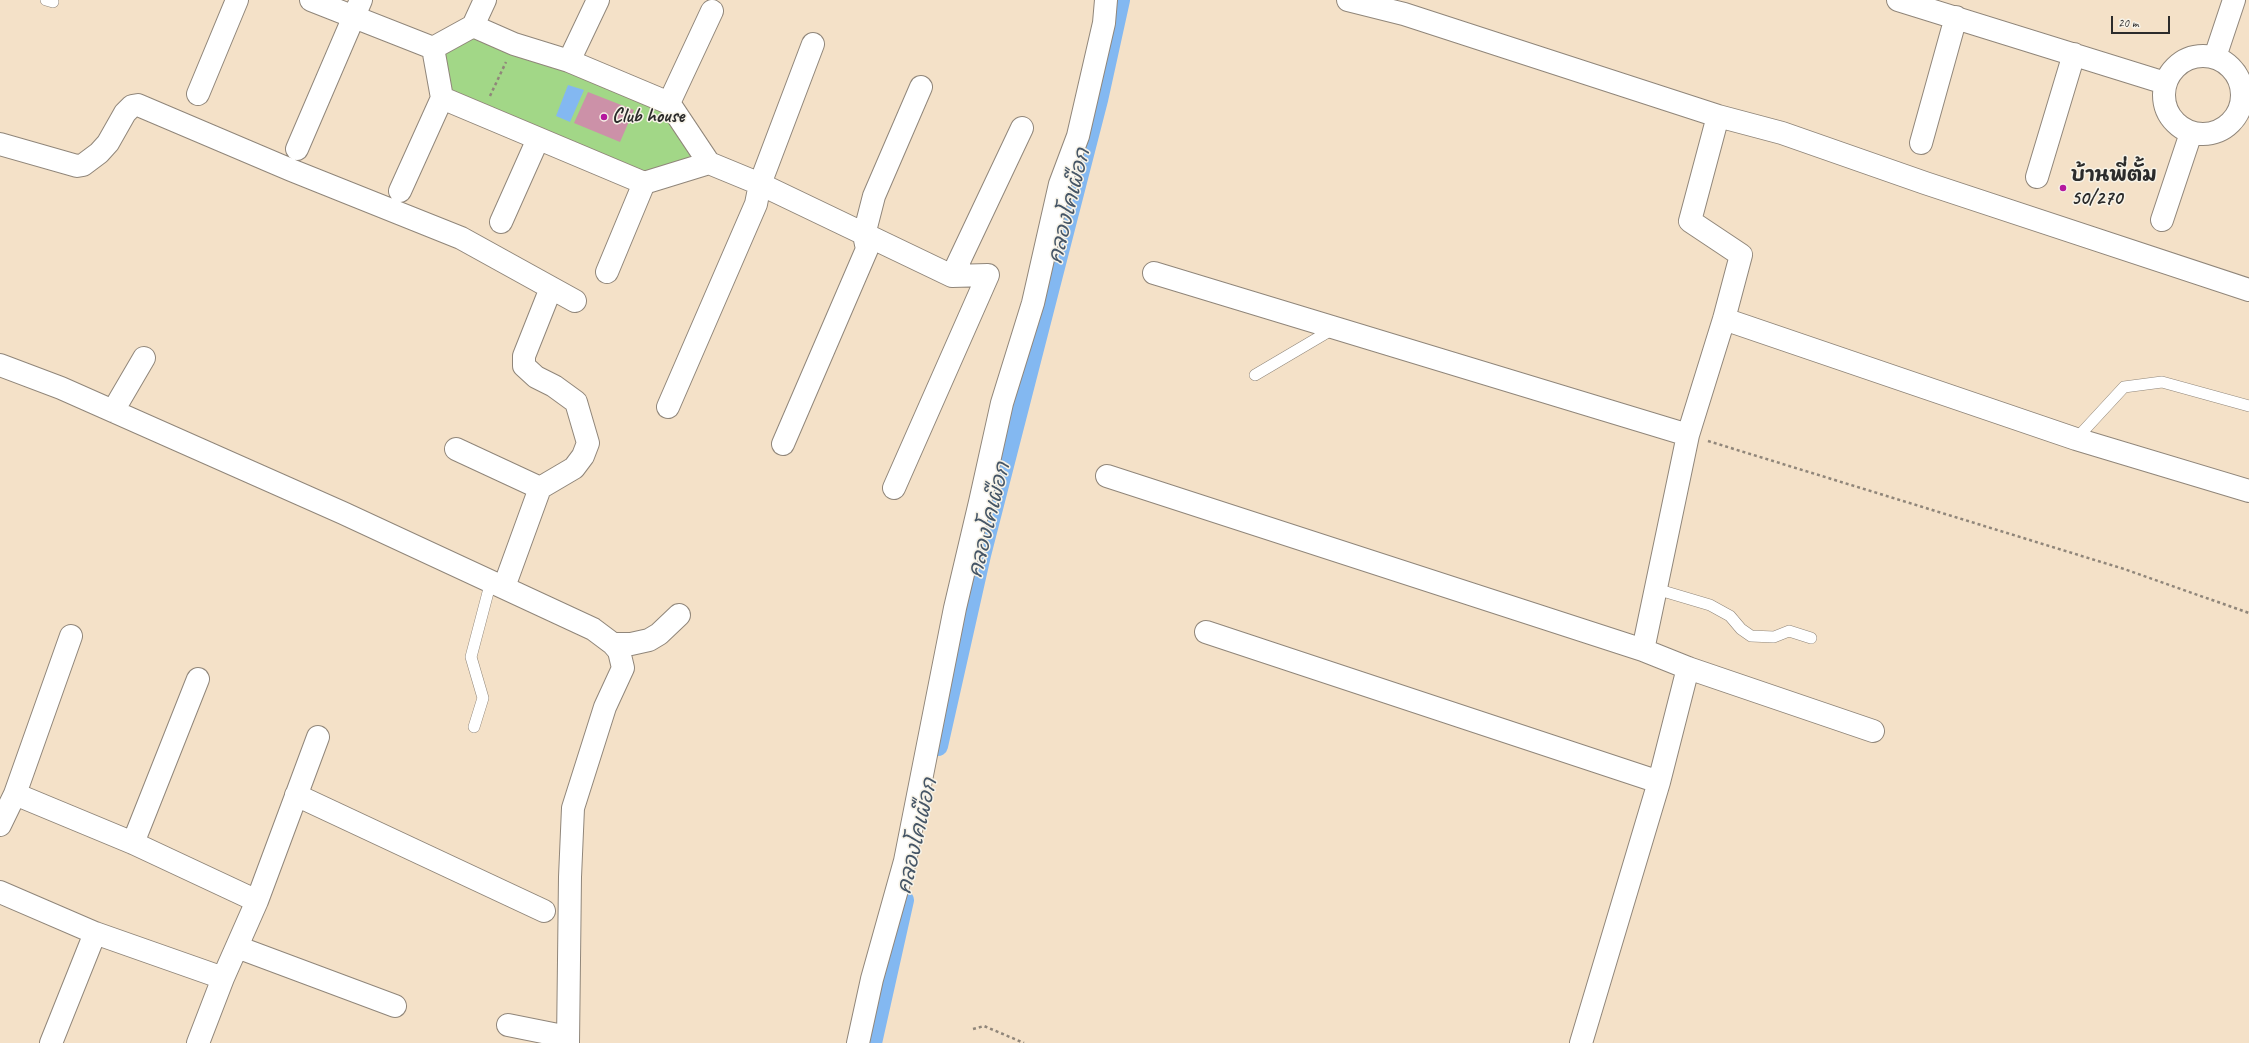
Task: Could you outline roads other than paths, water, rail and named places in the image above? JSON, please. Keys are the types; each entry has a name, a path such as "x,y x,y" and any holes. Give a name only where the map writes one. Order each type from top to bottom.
{"street":[{"path":"198,94 237,0"},
{"path":"311,0 357,8 433,48"},
{"path":"433,48 473,26 485,0"},
{"path":"569,61 598,0"},
{"path":"858,1043 872,979 906,854 955,608 1002,403 1033,303 1060,184 1078,136 1104,23 1106,0"},
{"path":"1348,0 1404,14 1718,116 1782,134 2249,290"},
{"path":"1898,0 2165,83"},
{"path":"2214,57 2234,0"},
{"path":"297,150 357,8"},
{"path":"669,102 712,11"},
{"path":"1921,143 1956,17"},
{"path":"473,26 514,44 569,61 669,102 709,163 760,184 952,276 988,275 894,488"},
{"path":"668,407 756,204 760,184 813,44"},
{"path":"400,191 442,98 433,48"},
{"path":"2037,177 2074,54"},
{"path":"2199,55 2214,57 2228,64 2238,77 2245,108 2221,131 2206,135 2191,133 2177,126 2167,114 2163,98 2165,83 2172,70 2184,60 2199,55"},
{"path":"783,444 867,249 864,235 874,196 921,87"},
{"path":"442,98 644,183 709,163"},
{"path":"0,144 77,166 83,165 98,154 108,143 125,113 132,106 138,105 291,170 461,238 575,301"},
{"path":"1644,650 1688,435 1724,319 1741,255 1690,221 1718,116"},
{"path":"952,276 1022,128"},
{"path":"2162,220 2191,133"},
{"path":"501,222 538,139"},
{"path":"607,272 644,183"},
{"path":"1154,273 1333,329 1688,435"},
{"path":"497,584 540,488 574,468 583,456 588,443 576,402 554,386 536,377 524,366 524,356 551,288"},
{"path":"1724,319 2076,439 2249,491"},
{"path":"113,411 144,358"},
{"path":"0,365 61,388 497,584 593,629 613,644 619,651 623,668 605,707 573,808 570,877 568,1040 508,1025"},
{"path":"456,449 540,488"},
{"path":"1107,476 1644,650 1688,668 1873,731"},
{"path":"613,644 631,644 648,640 660,634 679,615"},
{"path":"1206,632 1659,782"},
{"path":"0,825 15,794 71,636"},
{"path":"1581,1043 1659,782 1688,668"},
{"path":"133,843 198,679"},
{"path":"198,1043 223,978 257,901 318,737"},
{"path":"15,794 133,843 257,901"},
{"path":"296,795 544,911"},
{"path":"0,892 95,933 223,978"},
{"path":"51,1043 95,933"},
{"path":"237,947 395,1006"}],"lane":[{"path":"1256,375 1333,329"},
{"path":"2076,439 2124,387 2162,382 2249,406"},
{"path":"474,727 483,698 471,656 497,584"},
{"path":"1656,589 1710,605 1730,616 1741,629 1751,636 1774,637 1789,631 1811,638"}],"water":[{"path":"568,85 584,90 570,122 556,116"}],"waterway":[{"name":"คลองโคเผือก","path":"938,746 981,555 1098,100 1120,0"},
{"name":"คลองโคเผือก","path":"872,1043 904,900"}],"place":[{"name":"Club house","path":"604,117"},
{"name":"บ้านพี่ตั้ม 50/270","path":"2063,188"}]}
